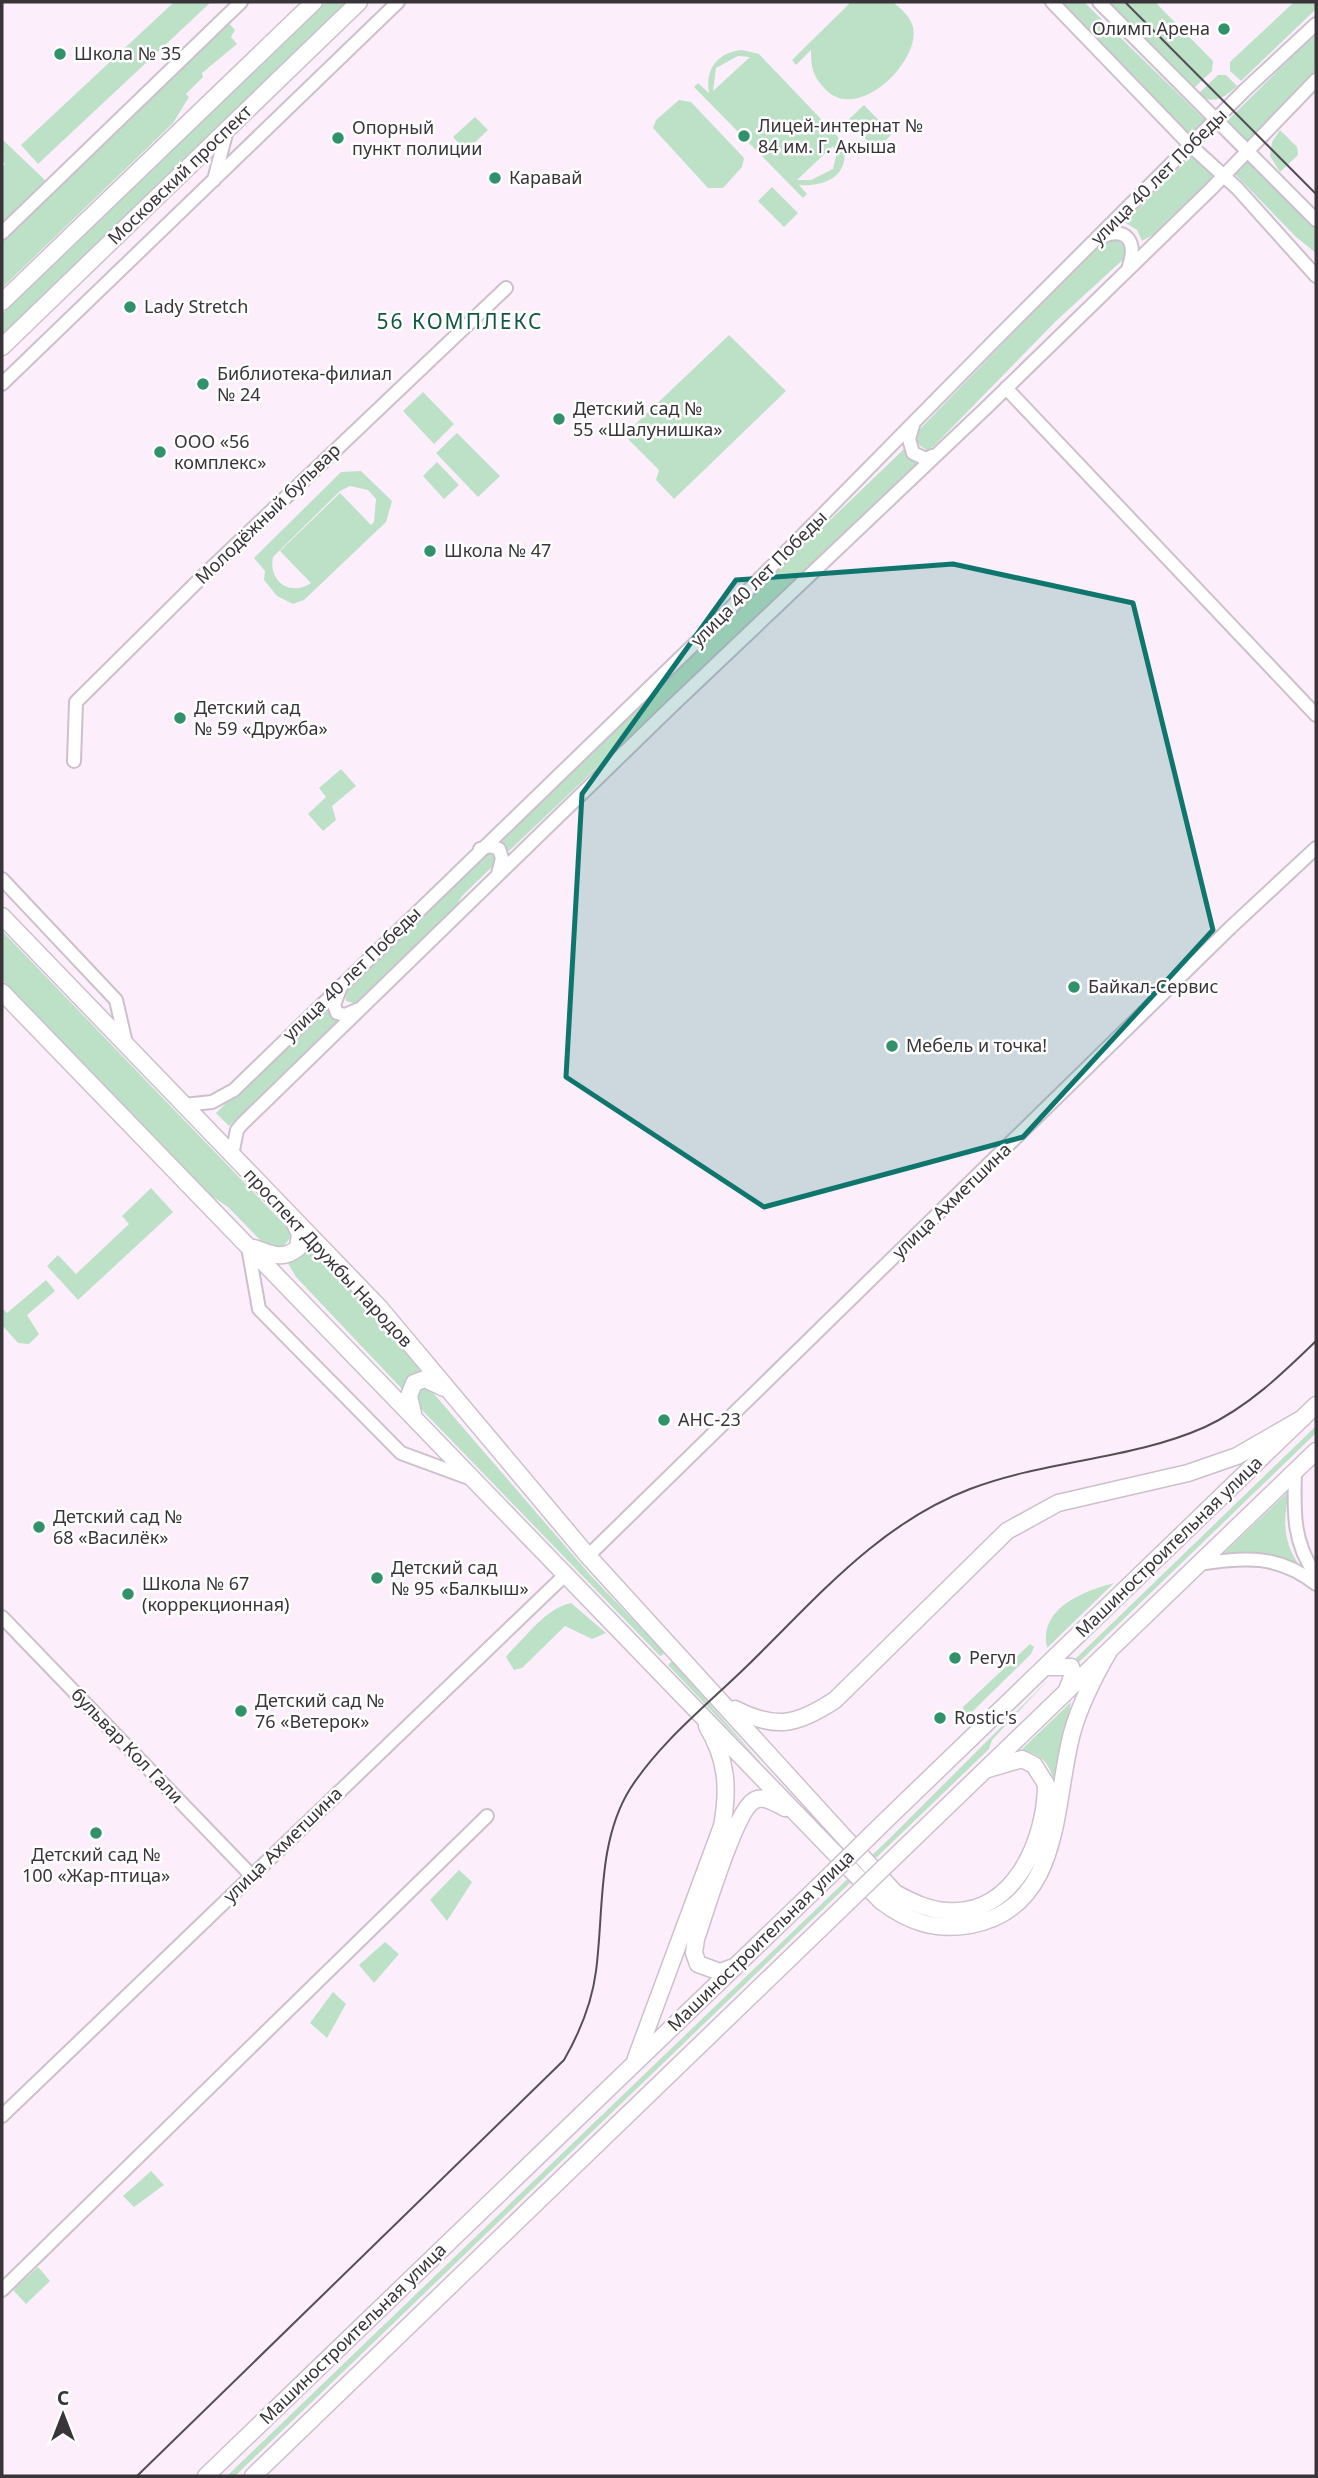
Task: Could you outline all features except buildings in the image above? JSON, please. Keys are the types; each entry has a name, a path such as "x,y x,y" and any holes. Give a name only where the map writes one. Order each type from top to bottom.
{"main road":[{"name":"Московский проспект","path":"2,302 314,2"},
{"name":"Московский проспект","path":"2,347 359,2"},
{"name":"проспект Дружбы Народов","path":"2,916 379,1307 588,1556 895,1893 922,1906 949,1912 988,1902 998,1897 1018,1879 1036,1841 1046,1784 1034,1765 1022,1759 985,1770"},
{"path":"2,992 648,1661 693,1703 881,1901 895,1912 923,1925 940,1927 974,1924 1000,1916 1026,1895 1041,1872 1050,1849 1072,1735 1095,1675 1109,1651"},
{"path":"248,1246 277,1256 289,1255 298,1248 300,1234 290,1215"},
{"path":"415,1419 409,1396 414,1383 425,1379 446,1389"},
{"name":"Машиностроительная улица","path":"206,2476 1316,1405"},
{"path":"726,1705 755,1720 777,1724 808,1718 835,1700 1007,1531 1058,1503 1188,1473 1237,1456 1303,1418"},
{"name":"Машиностроительная улица","path":"253,2476 1316,1451"},
{"path":"648,1661 668,1659 668,1643"},
{"path":"1045,1667 1070,1667 1073,1674 1067,1690"},
{"path":"633,2064 722,1826 728,1796 726,1771 712,1735 693,1703"},
{"path":"734,1967 720,1972 706,1969 698,1964 694,1953 696,1939 735,1827 755,1800 766,1799 798,1815"}],"street":[{"path":"2,233 241,2"},
{"path":"2,384 398,2"},
{"path":"1052,2 1223,176 1316,276"},
{"path":"1099,2 1316,220"},
{"name":"улица 40 лет Победы","path":"184,1105 202,1105 224,1097 712,627 1216,120 1316,24"},
{"name":"улица 40 лет Победы","path":"232,1155 237,1130 242,1124 1006,388 1223,176 1316,80"},
{"path":"214,180 227,129"},
{"path":"1099,238 1112,232 1121,233 1129,239 1133,254 1129,266"},
{"name":"Молодёжный бульвар","path":"74,761 76,702 203,576 506,288"},
{"path":"1006,388 1316,715"},
{"path":"913,425 909,439 913,453 926,460 940,450"},
{"path":"480,849 491,846 499,849 502,858 498,875"},
{"name":"улица Ахметшина","path":"588,1556 1316,848"},
{"path":"2,879 116,1000 126,1043"},
{"path":"342,982 334,1004 337,1013 345,1016 364,1007"},
{"path":"248,1246 259,1309 401,1454 473,1479"},
{"path":"1296,1471 1293,1515 1296,1534 1301,1552 1316,1575"},
{"path":"1198,1564 1237,1558 1264,1558 1300,1571 1316,1584"},
{"name":"улица Ахметшина","path":"2,2116 565,1575"},
{"name":"бульвар Кол Гали","path":"2,1617 252,1876"},
{"path":"2,2290 487,1816"}],"highlighted area":[{"path":"953,564 1133,603 1213,930 1023,1137 764,1207 566,1077 582,794 736,580"}],"green space":[{"path":"174,2 211,2 38,164 21,145"},
{"path":"326,2 350,2 2,337 2,314"},
{"path":"851,2 893,2 907,16 913,27 913,41 897,71 869,94 854,99 839,98 825,89 814,71 811,50 796,65 792,60"},
{"path":"1060,2 1084,2 1207,122 1191,137"},
{"path":"1107,2 1155,2 1213,61 1212,71 1192,90"},
{"path":"1294,2 1316,2 1316,9 1241,81 1230,71 1230,62"},
{"path":"227,21 235,30 231,37 237,44 202,73 203,77 186,94 189,97 173,123 2,288 2,239"},
{"path":"1316,33 1316,70 1245,143 1225,123"},
{"path":"733,51 759,54 842,141 844,162 841,170 828,181 799,185 807,194 803,198 694,87 698,83 709,93 711,70 720,58","holes":["738,56 750,57 713,91 716,68","833,146 836,156 833,169 811,180 797,180"]},
{"path":"1218,75 1226,75 1237,86 1228,94 1214,100 1197,95"},
{"path":"679,100 691,102 744,158 742,167 723,188 708,188 653,128 656,120"},
{"path":"864,105 892,134 876,150 848,120"},
{"path":"475,117 488,130 466,151 453,137"},
{"path":"1280,130 1297,147 1298,155 1280,172 1270,156 1272,142"},
{"path":"2,139 46,181 2,226 2,167 5,164 2,161"},
{"path":"1195,152 1217,175 1156,233 1142,241 1137,230 1124,222"},
{"path":"1249,159 1316,229 1316,253 1296,237 1234,173"},
{"path":"772,187 798,213 784,227 758,201"},
{"path":"1116,239 1126,247 1127,256 1056,321 934,446 928,450 920,445 917,432 1102,241"},
{"path":"729,335 786,391 674,499 656,480 659,470 624,435"},
{"path":"423,392 454,424 434,444 403,411"},
{"path":"457,433 500,476 478,497 436,453"},
{"path":"905,448 917,463 509,851 496,841"},
{"path":"437,462 459,485 444,499 423,476"},
{"path":"361,471 392,501 386,522 304,600 293,604 277,596 264,580 265,571 254,558 341,472","holes":["350,486 368,490 376,499 374,522 371,525 340,493 280,551 311,583 296,588 282,584 274,573 273,557 340,491"]},
{"path":"341,769 356,786 332,806 336,820 323,831 308,814 326,797 319,788"},
{"path":"488,853 495,857 495,864 462,896 455,908 357,1004 346,1001 345,992 466,871"},
{"path":"2,931 289,1229 290,1238 283,1247 266,1246 228,1207 206,1192 2,980"},
{"path":"330,1008 342,1020 229,1126 216,1113 311,1020"},
{"path":"151,1188 173,1212 78,1300 47,1266 58,1255 76,1274 129,1224 122,1216"},
{"path":"306,1240 369,1308 421,1371 407,1378 402,1389 296,1277 286,1260"},
{"path":"46,1280 55,1291 27,1315 39,1334 29,1344 18,1343 2,1325 2,1308 7,1313"},
{"path":"421,1387 428,1387 592,1577 664,1652 663,1655 660,1656 421,1409 416,1402 416,1393"},
{"path":"1316,1426 1316,1433 1074,1667 1071,1663"},
{"path":"1291,1489 1286,1511 1286,1532 1292,1552 1304,1571 1260,1553 1222,1555"},
{"path":"1114,1583 1047,1648 1049,1622 1056,1612 1077,1597"},
{"path":"571,1603 606,1633 592,1639 565,1626 522,1668 514,1670 506,1657 509,1653 545,1617"},
{"path":"1030,1644 1034,1647 1031,1654 970,1714 962,1713 963,1707"},
{"path":"672,1661 761,1763 668,1665"},
{"path":"1050,1678 992,1740 989,1749 235,2476 227,2476 891,1837"},
{"path":"1071,1702 1054,1787 1051,1773 1040,1757 1020,1751"},
{"path":"459,1870 472,1882 447,1921 430,1900"},
{"path":"385,1942 399,1954 374,1983 359,1965"},
{"path":"333,1992 346,2004 327,2038 310,2023"},
{"path":"151,2171 164,2185 134,2207 123,2196"},
{"path":"38,2267 50,2281 26,2304 13,2290"}],"tram line":[{"path":"1125,2 1316,194"},
{"path":"137,2476 564,2060 580,2028 592,1994 607,1854 619,1810 630,1789 655,1755 824,1590 877,1543 906,1522 970,1489 1028,1472 1148,1447 1221,1419 1250,1400 1316,1341"}],"place":[{"name":"Олимп Арена","path":"1224,29"},
{"name":"Школа № 35","path":"60,54"},
{"name":"Лицей-интернат № 84 им. Г. Акыша","path":"744,136"},
{"name":"Опорный пункт полиции","path":"338,138"},
{"name":"Каравай","path":"495,178"},
{"name":"Lady Stretch","path":"130,307"},
{"name":"Библиотека-филиал № 24","path":"203,384"},
{"name":"Детский сад № 55 «Шалунишка»","path":"559,419"},
{"name":"ООО «56 комплекс»","path":"160,452"},
{"name":"Школа № 47","path":"430,551"},
{"name":"Детский сад № 59 «Дружба»","path":"180,718"},
{"name":"Байкал-Сервис","path":"1074,987"},
{"name":"Мебель и точка!","path":"892,1046"},
{"name":"АНС-23","path":"664,1420"},
{"name":"Детский сад № 68 «Василёк»","path":"39,1527"},
{"name":"Детский сад № 95 «Балкыш»","path":"377,1578"},
{"name":"Школа № 67 (коррекционная)","path":"128,1594"},
{"name":"Регул","path":"955,1658"},
{"name":"Детский сад № 76 «Ветерок»","path":"241,1711"},
{"name":"Rostic's","path":"940,1718"},
{"name":"Детский сад № 100 «Жар-птица»","path":"96,1833"}],"district":[{"name":"56 КОМПЛЕКС","path":"460,322"}]}
